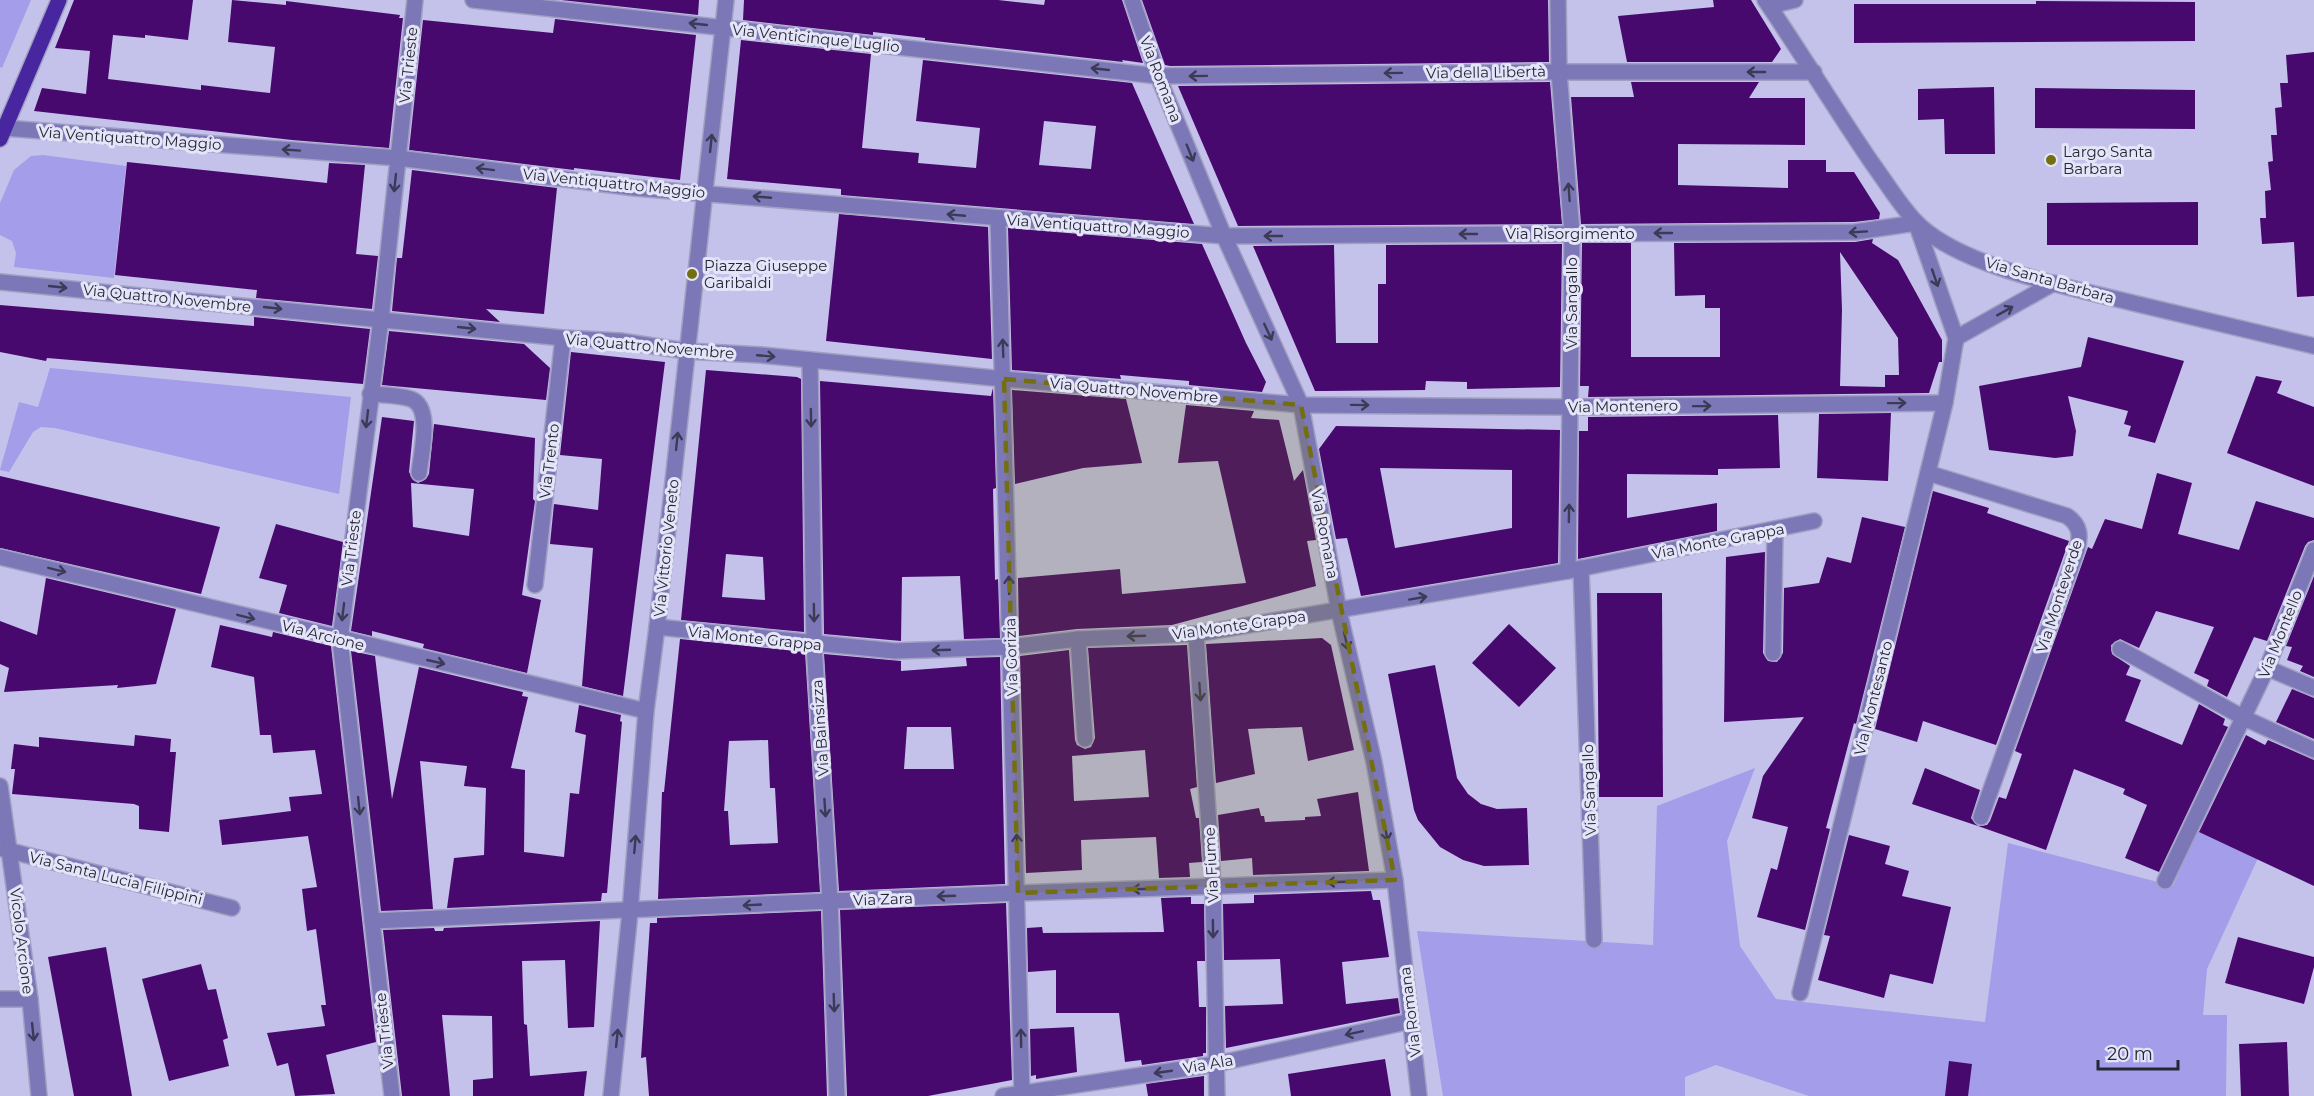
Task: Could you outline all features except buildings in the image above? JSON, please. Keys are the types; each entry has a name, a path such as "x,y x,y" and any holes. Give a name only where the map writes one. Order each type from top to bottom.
{"main road":[{"path":"2,134 59,0"}],"street":[{"name":"Via Trieste","path":"392,1096 340,639 381,319 416,0"},
{"name":"Via Venticinque Luglio","path":"473,0 1158,76"},
{"name":"Via Vittorio Veneto","path":"611,1096 630,912 646,711 726,0"},
{"name":"Via Romana","path":"1132,0 1158,76 1224,236 1301,405 1340,611 1374,762 1395,880 1419,1096"},
{"name":"Via Sangallo","path":"1558,0 1559,72 1572,233 1571,407 1575,570 1594,940"},
{"path":"1767,3 1795,0"},
{"name":"Via Santa Barbara","path":"1767,3 1814,72 1836,110 1916,223 1941,242 1984,263 2054,283 2314,346"},
{"name":"Via della Libertà","path":"1158,76 1814,72"},
{"name":"Via Ventiquattro Maggio","path":"2,134 398,158 635,188 1224,236"},
{"name":"Via Gorizia","path":"998,218 1022,1094"},
{"path":"1916,223 1956,338 2054,283"},
{"name":"Via Risorgimento","path":"1224,236 1855,232 1916,223"},
{"name":"Via Quattro Novembre","path":"0,282 563,338 620,341 686,351 810,360 1301,405"},
{"name":"Via Trento","path":"535,585 563,338"},
{"name":"Via Montesanto","path":"1800,993 1945,403 1956,338"},
{"name":"Via Bainsizza","path":"810,360 814,644 831,901 837,1096"},
{"path":"370,394 414,400 424,411 419,473"},
{"name":"Via Montenero","path":"1301,405 1571,407 1945,403"},
{"name":"Via Monteverde","path":"1928,473 2067,516 2078,527 2080,534 2077,550 1981,817"},
{"name":"Via Monte Grappa","path":"657,627 883,651 1010,647 1078,639 1196,634 1575,570 1814,521"},
{"path":"1773,653 1776,530"},
{"name":"Via Montello","path":"2165,881 2267,668 2314,550"},
{"name":"Via Arcione","path":"0,556 646,711"},
{"name":"Via Fiume","path":"1196,634 1213,886 1217,1096"},
{"path":"1078,639 1085,739"},
{"path":"2120,650 2244,718 2314,750"},
{"path":"2267,668 2314,688"},
{"name":"Vicolo Arcione","path":"0,786 5,849 30,999 39,1096"},
{"name":"Via Santa Lucia Filippini","path":"5,849 232,908"},
{"name":"Via Zara","path":"372,921 630,912 1018,893 1395,880"},
{"path":"0,999 30,999"},
{"name":"Via Ala","path":"1003,1096 1216,1064 1411,1021"}],"highlighted area":[{"path":"1004,379 1301,405 1395,880 1018,893"}],"shaded area":[{"path":"0,0 31,0 2,68 0,67"},
{"path":"43,155 126,166 114,278 14,267 16,253 12,241 0,235 0,203 14,170 31,156"},
{"path":"50,368 351,397 339,494 55,428 41,427 33,432 9,472 0,470 19,402 38,407"},
{"path":"1755,768 1727,841 1740,946 1776,999 1985,1022 2008,843 2173,886 2198,830 2258,858 2207,969 2203,1015 2227,1015 2226,1096 1809,1096 1716,1065 1685,1077 1685,1096 1443,1096 1417,931 1653,945 1657,806"}],"place":[{"name":"Largo Santa Barbara","path":"2051,160"},
{"name":"Piazza Giuseppe Garibaldi","path":"692,274"}]}
